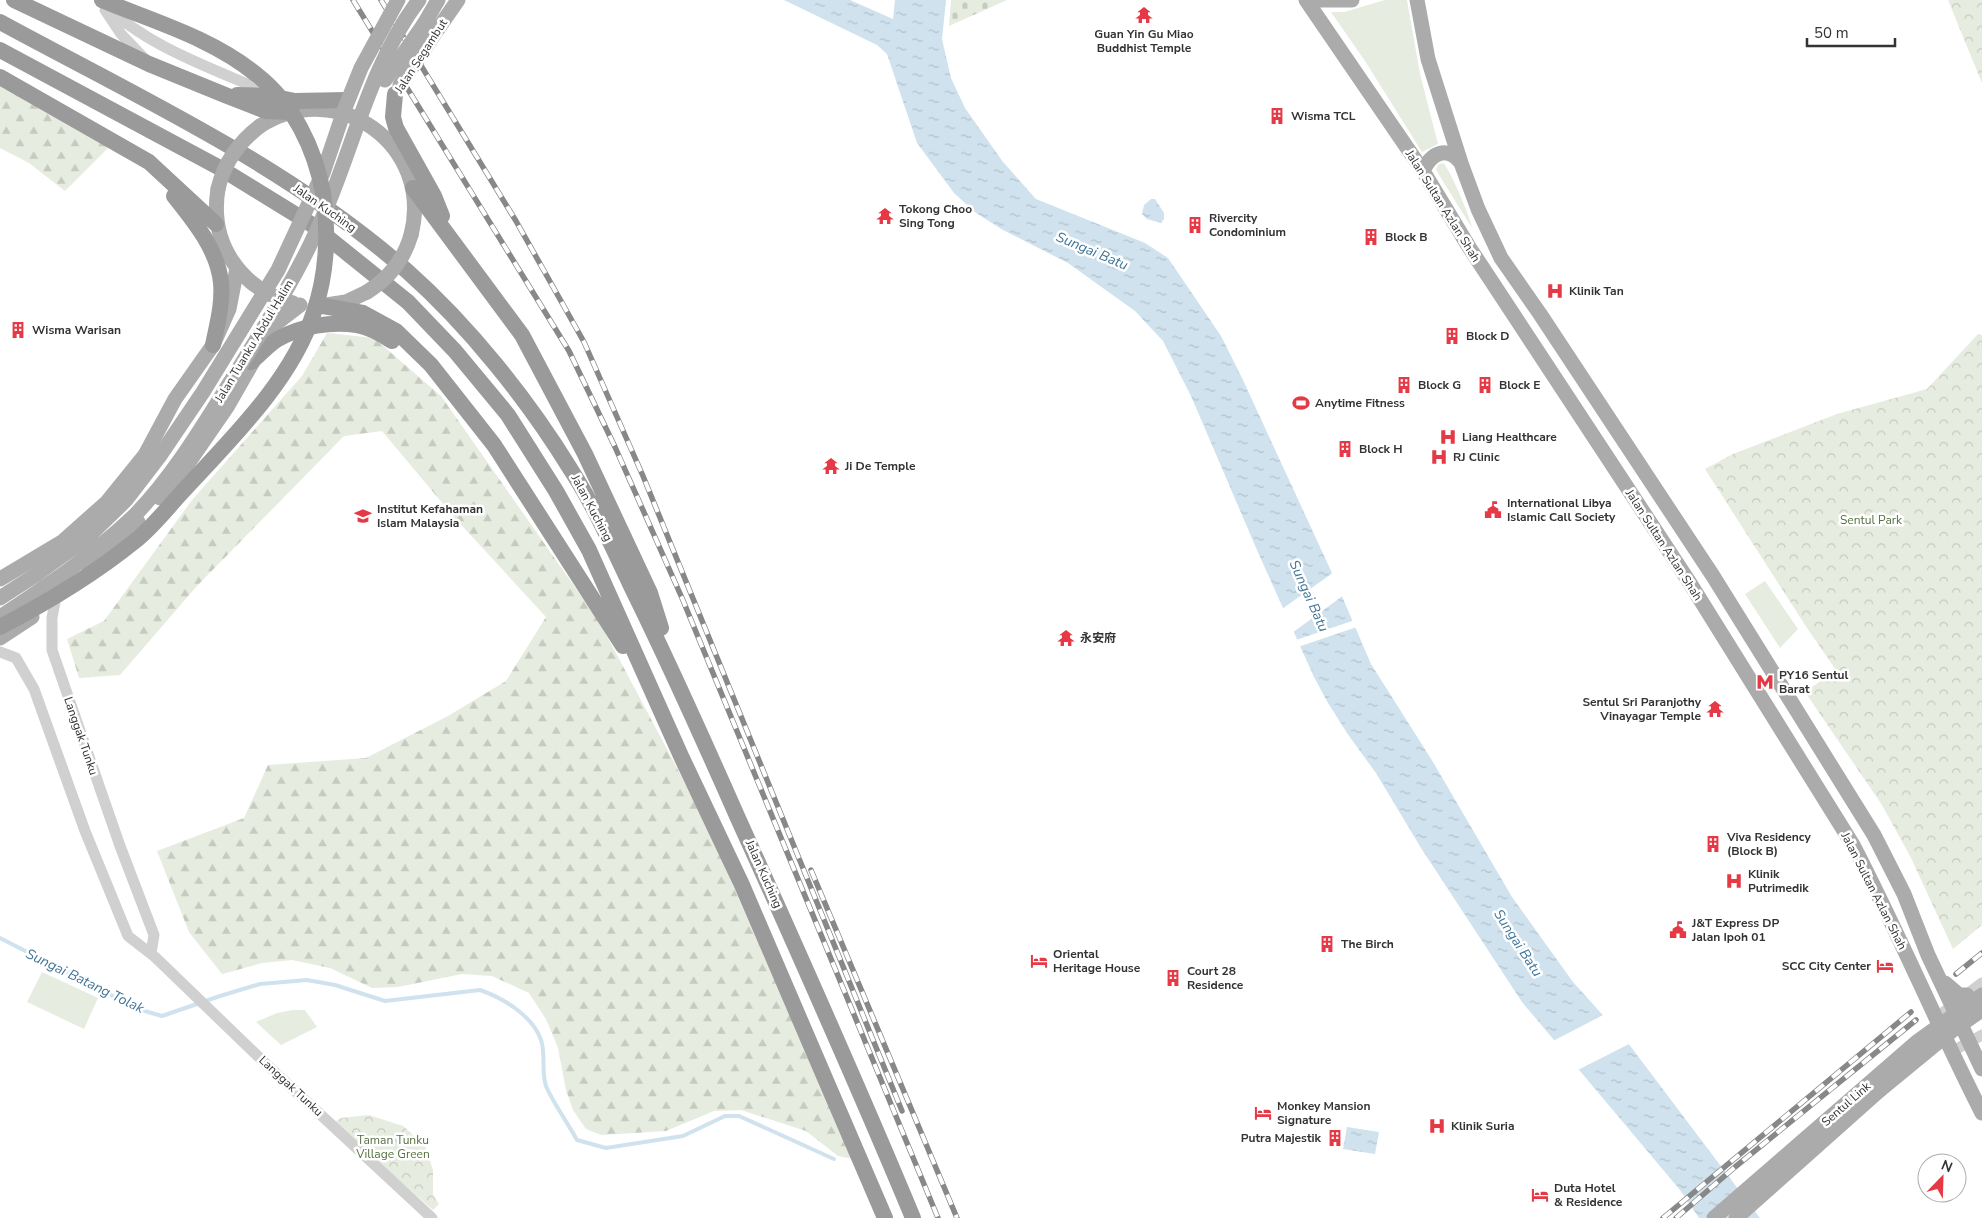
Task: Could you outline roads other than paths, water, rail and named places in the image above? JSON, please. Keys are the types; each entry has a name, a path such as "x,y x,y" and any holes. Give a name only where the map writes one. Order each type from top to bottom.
{"highway":[{"path":"14,0 149,64 225,95 266,111 292,112"},
{"path":"0,627 80,582 137,540 227,444 276,384 299,347 314,311 326,250 326,214 319,169 298,123 277,94 258,75 226,53 194,36 100,0"},
{"name":"Jalan Kuching","path":"0,22 195,128 284,180 329,209 408,272 461,325 525,402 572,472 612,546 682,690 878,1134 913,1218"},
{"name":"Jalan Kuching","path":"0,50 220,168 311,224 408,302 455,351 508,415 556,491 589,550 653,694 742,884 885,1218"},
{"path":"0,77 149,162 216,224"},
{"path":"398,90 393,117 396,128 434,196 452,239"},
{"path":"225,95 277,97 295,100 347,100"},
{"path":"149,162 165,186 198,227 214,254 221,282 220,307 213,344"},
{"path":"413,188 522,335 586,454 650,593 682,690"},
{"path":"323,306 363,313 396,331 430,365 494,445 653,694"},
{"path":"252,362 276,340 296,330 335,323 359,325 386,338 430,365"}],"main road":[{"name":"Jalan Tuanku Abdul Halim","path":"0,598 37,574 88,536 126,500 160,457 203,392 278,270 323,173 361,68 398,0"},
{"name":"Jalan Tuanku Abdul Halim","path":"0,617 89,556 135,515 173,471 235,374 293,277 317,230 377,75 409,14 420,0"},
{"name":"Jalan Segambut","path":"328,110 374,88 385,80 424,24 438,0"},
{"name":"Jalan Segambut","path":"391,144 388,121 389,110 398,90 458,0"},
{"name":"Jalan Sultan Azlan Shah","path":"1306,0 1423,171 1469,247 1688,580 1853,845 1982,1113"},
{"path":"1314,0 1352,0"},
{"name":"Jalan Sultan Azlan Shah","path":"1417,0 1428,59 1461,163 1478,209 1501,258 1708,568 1874,835 1904,894 1937,975 1953,1005 1975,1038 1982,1068"},
{"path":"328,110 362,121 378,131 391,144 407,168 413,188 415,212 411,235 406,249 396,266 383,280 367,292 346,302 323,306 300,305 261,290 251,283 237,268 230,257 216,224 218,189 233,154 245,138 260,126 292,112 328,110"},
{"path":"1423,171 1427,163 1434,156 1447,152 1455,155 1461,163"},
{"path":"1501,258 1523,301 1584,395 1586,416 1582,420"},
{"path":"213,344 229,309 237,268"},
{"name":"Jalan Tuanku Abdul Halim","path":"0,638 55,602 146,514 187,465 227,407 274,325 300,305"},
{"path":"0,579 62,542 107,502 146,455 175,399 213,344 226,330 234,326 246,325 254,328 259,337 252,362"},
{"path":"1937,975 1958,995 1975,995"},
{"name":"Sentul Link","path":"1714,1218 1918,1041 1975,995"},
{"name":"Sentul Link","path":"1736,1218 1897,1075 1953,1030 1982,1010"}],"street":[{"path":"100,0 121,34 149,64"},
{"path":"100,0 119,17 165,47 277,97"},
{"name":"Langgak Tunku","path":"55,602 52,618 52,650 120,846 154,935 151,953"},
{"name":"Langgak Tunku","path":"0,652 16,658 22,664 34,689 85,831 128,936 151,953 206,1007 432,1218"},
{"path":"1936,1018 1953,1005 1975,995 1982,983"},
{"path":"1951,1052 1975,1038"}],"water":[{"name":"Sungai Batu","path":"784,0 850,0 893,19 895,0 946,0 942,39 951,78 965,108 1003,162 1036,199 1145,243 1168,258 1221,336 1242,378 1332,573 1371,664 1433,762 1512,897 1573,982 1628,1043 1760,1218 1699,1218 1680,1190 1522,1002 1421,848 1376,773 1328,703 1314,677 1257,550 1191,396 1163,341 1135,311 1068,263 1003,230 976,213 954,193 917,143 887,54 877,45"},
{"path":"1151,199 1155,199 1164,213 1164,219 1161,223 1147,219 1142,214 1144,205"},
{"path":"1347,1127 1379,1132 1375,1154 1343,1149"}],"waterway":[{"name":"Sungai Batang Tolak","path":"0,938 138,1009 162,1016 260,984 307,980 335,985 385,1001 480,990 516,1009 537,1031 543,1051 546,1086 577,1140 606,1148 683,1136 725,1116 739,1116 834,1159"}],"railway":[{"path":"353,0 569,351 615,447 682,598 938,1218"},
{"path":"381,0 516,221 584,342 643,476 902,1111"},
{"path":"811,870 957,1218"},
{"path":"1956,974 1982,953"},
{"path":"1663,1218 1911,1012"},
{"path":"1676,1218 1735,1167 1916,1020"}],"place":[{"name":"Guan Yin Gu Miao Buddhist Temple","path":"1144,15"},
{"name":"Wisma TCL","path":"1277,116"},
{"name":"Tokong Choo Sing Tong","path":"885,216"},
{"name":"Rivercity Condominium","path":"1195,225"},
{"name":"Block B","path":"1371,237"},
{"name":"Klinik Tan","path":"1555,291"},
{"name":"Wisma Warisan","path":"18,330"},
{"name":"Block D","path":"1452,336"},
{"name":"Block G","path":"1404,385"},
{"name":"Block E","path":"1485,385"},
{"name":"Anytime Fitness","path":"1301,403"},
{"name":"Liang Healthcare","path":"1448,437"},
{"name":"Block H","path":"1345,449"},
{"name":"RJ Clinic","path":"1439,457"},
{"name":"Ji De Temple","path":"831,466"},
{"name":"International Libya Islamic Call Society","path":"1493,510"},
{"name":"Institut Kefahaman Islam Malaysia","path":"363,516"},
{"name":"永安府","path":"1066,638"},
{"name":"PY16 Sentul Barat","path":"1765,682"},
{"name":"Sentul Sri Paranjothy Vinayagar Temple","path":"1715,709"},
{"name":"Viva Residency (Block B)","path":"1713,844"},
{"name":"Klinik Putrimedik","path":"1734,881"},
{"name":"J&T Express DP Jalan Ipoh 01","path":"1678,930"},
{"name":"The Birch","path":"1327,944"},
{"name":"Oriental Heritage House","path":"1039,961"},
{"name":"SCC City Center","path":"1885,966"},
{"name":"Court 28 Residence","path":"1173,978"},
{"name":"Monkey Mansion Signature","path":"1263,1113"},
{"name":"Klinik Suria","path":"1437,1126"},
{"name":"Putra Majestik","path":"1335,1138"},
{"name":"Duta Hotel & Residence","path":"1540,1195"}],"park label":[{"name":"Sentul Park","path":"1871,520"},
{"name":"Taman Tunku Village Green","path":"393,1147"}]}
